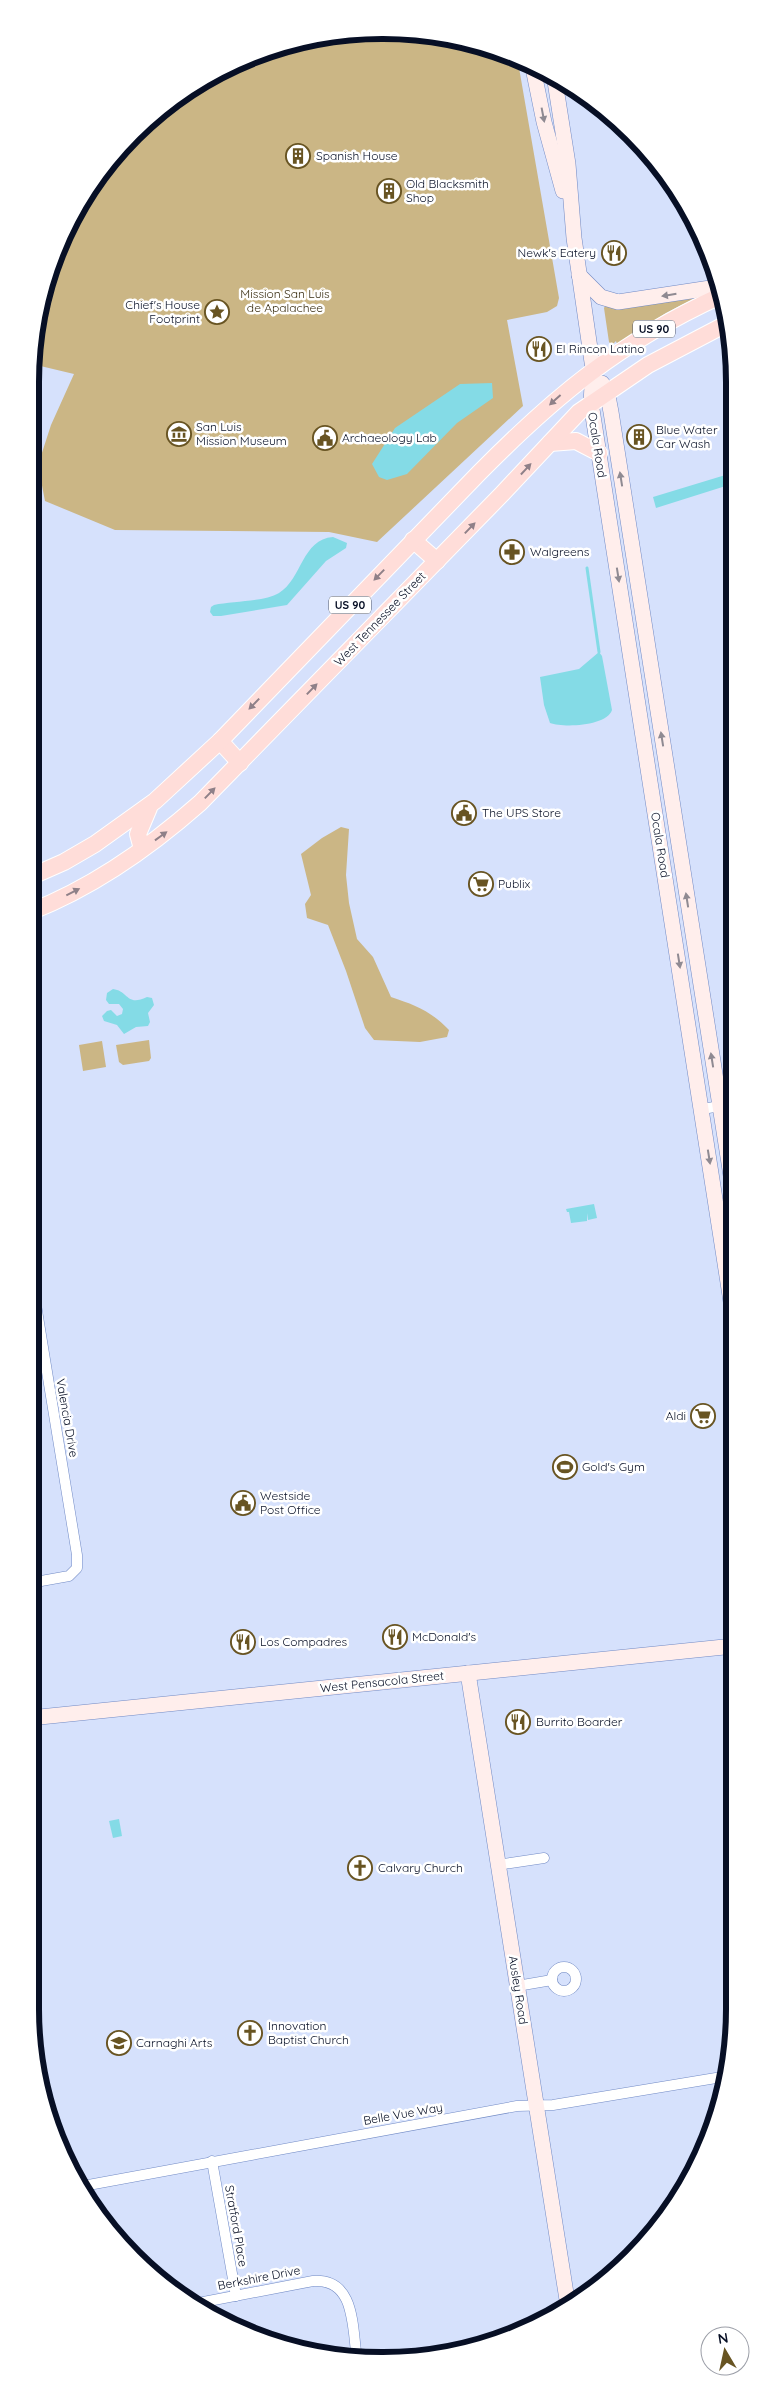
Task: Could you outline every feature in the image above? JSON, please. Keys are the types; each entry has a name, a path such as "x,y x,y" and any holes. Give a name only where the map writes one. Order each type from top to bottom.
{"main road":[{"name":"Ocala Road","path":"538,76 544,122 562,165"},
{"name":"Ocala Road","path":"555,86 562,165 593,369 591,403 726,1268"},
{"path":"579,275 601,297 618,302 713,288"},
{"name":"US 90","path":"39,873 64,862 95,844 150,806 220,741 522,429 593,369 617,352 668,320 716,298"},
{"name":"West Tennessee Street","path":"39,908 84,886 142,850 169,831 200,803 591,403 671,351 721,326"},
{"name":"Ocala Road","path":"593,369 607,391 726,1105"},
{"path":"550,443 576,441 599,452"},
{"path":"413,540 437,561"},
{"path":"220,741 240,763"},
{"path":"142,850 138,834 150,806"},
{"name":"West Pensacola Street","path":"39,1717 726,1647"},
{"name":"Ausley Road","path":"468,1674 567,2298"}],"street":[{"path":"610,527 629,527"},
{"path":"702,1108 726,1105"},
{"name":"Valencia Drive","path":"39,1323 77,1555 77,1568 74,1572 59,1579 39,1582"},
{"path":"498,1865 544,1858"},
{"path":"517,1986 552,1980"},
{"name":"Belle Vue Way","path":"88,2185 517,2106 553,2105 720,2077"},
{"name":"Stratford Place","path":"212,2161 236,2296"},
{"name":"Berkshire Drive","path":"204,2302 313,2281 329,2282 338,2285 348,2302 356,2351"}],"green space":[{"name":"Mission San Luis de Apalachee","path":"360,39 405,39 450,45 493,57 519,67 559,298 557,306 547,312 507,320 523,406 377,542 329,532 115,530 45,501 39,462 51,425 74,374 39,366 45,315 57,272 74,230 110,173 139,139 173,110 230,74 272,57 315,45"},
{"path":"697,297 666,313 617,344 616,341 612,345 609,342 604,308 606,304"},
{"path":"341,827 349,829 346,875 349,903 357,939 373,957 391,997 415,1006 436,1018 449,1030 447,1037 420,1042 374,1040 365,1028 328,925 307,918 305,904 311,895 301,854 322,838"},
{"path":"149,1040 151,1058 149,1061 123,1065 119,1062 116,1045"},
{"path":"102,1041 106,1067 83,1071 79,1045"}],"shaded area":[{"path":"492,383 493,398 457,423 407,474 387,480 379,477 372,464 395,428 460,384"},
{"path":"726,475 726,486 656,508 653,497"},
{"path":"333,537 347,543 346,548 326,561 287,605 221,616 213,616 210,612 211,607 214,605 257,600 279,593 293,579 308,552 323,539"},
{"path":"599,652 602,656 612,710 602,719 594,722 574,725 550,723 544,705 540,677 579,669"},
{"path":"113,989 135,1000 147,997 152,998 154,1005 148,1013 150,1022 148,1026 136,1027 124,1034 117,1025 104,1021 102,1016 107,1011 111,1010 117,1016 122,1014 123,1009 119,1004 109,1004 106,1000 107,993"},
{"path":"594,1204 597,1218 588,1220 587,1213 587,1221 571,1223 569,1212 566,1209"},
{"path":"119,1819 122,1836 113,1838 109,1821"}],"waterway":[{"path":"587,568 599,652"}],"place":[{"name":"Spanish House","path":"298,156"},
{"name":"Old Blacksmith Shop","path":"389,191"},
{"name":"Newk's Eatery","path":"614,253"},
{"name":"Chief's House Footprint","path":"217,312"},
{"name":"El Rincon Latino","path":"539,349"},
{"name":"San Luis Mission Museum","path":"179,434"},
{"name":"Blue Water Car Wash","path":"639,437"},
{"name":"Archaeology Lab","path":"325,438"},
{"name":"Walgreens","path":"512,552"},
{"name":"The UPS Store","path":"464,813"},
{"name":"Publix","path":"481,884"},
{"name":"Aldi","path":"703,1416"},
{"name":"Gold's Gym","path":"565,1467"},
{"name":"Westside Post Office","path":"243,1503"},
{"name":"McDonald's","path":"395,1637"},
{"name":"Los Compadres","path":"243,1642"},
{"name":"Burrito Boarder","path":"518,1722"},
{"name":"Calvary Church","path":"360,1868"},
{"name":"Innovation Baptist Church","path":"250,2033"},
{"name":"Carnaghi Arts","path":"119,2043"}]}
